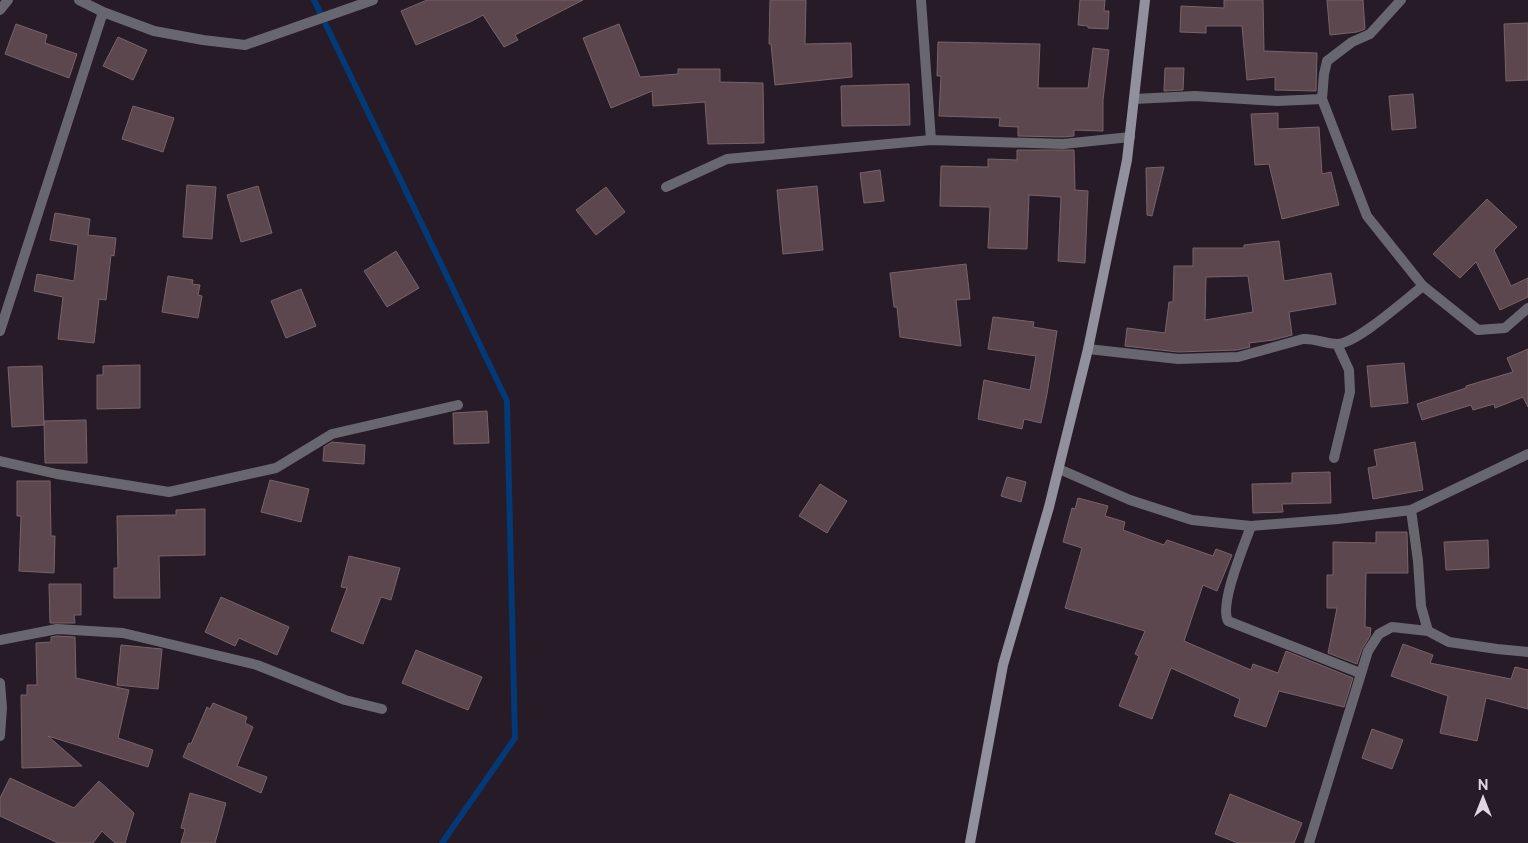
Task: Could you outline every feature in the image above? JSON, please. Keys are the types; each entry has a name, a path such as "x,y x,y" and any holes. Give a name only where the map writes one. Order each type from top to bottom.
{"street":[{"path":"0,10 8,0"},
{"path":"79,0 104,12 154,30 245,45 373,0"},
{"path":"921,0 931,140"},
{"path":"970,843 1003,665 1047,516 1088,349 1127,160 1145,0"},
{"path":"1402,0 1370,34 1352,42 1327,61 1324,74 1322,99 1368,216 1424,286 1478,330 1504,328 1528,308"},
{"path":"0,331 104,12"},
{"path":"1134,99 1195,96 1277,101 1322,99"},
{"path":"666,187 727,159 931,140 1063,144 1130,137"},
{"path":"1088,349 1178,359 1238,357 1313,338 1337,344 1349,341 1424,286"},
{"path":"1334,458 1350,392 1348,370 1337,344"},
{"path":"0,461 57,474 169,492 276,468 332,434 458,405"},
{"path":"1059,469 1130,500 1192,520 1251,526 1338,520 1411,510 1528,454"},
{"path":"1411,510 1418,561 1421,606 1428,631"},
{"path":"1251,526 1227,600 1225,616 1228,621 1360,673"},
{"path":"1309,843 1360,673 1368,651 1379,634 1392,627 1428,631 1450,642 1528,652"},
{"path":"0,640 57,629 123,633 257,665 344,700 382,709"},
{"path":"0,683 2,708 0,736"}],"building":[{"path":"427,0 583,0 515,35 518,40 504,47 483,15 416,45 401,11"},
{"path":"770,0 806,0 805,44 851,43 852,77 775,85 771,44 769,44"},
{"path":"1080,0 1105,0 1104,11 1109,11 1108,29 1088,28 1088,26 1078,25"},
{"path":"1224,0 1263,0 1264,51 1317,53 1316,91 1275,90 1275,77 1247,80 1242,26 1206,26 1206,33 1180,32 1181,6 1224,8"},
{"path":"1327,0 1363,0 1365,29 1357,32 1330,35"},
{"path":"1528,23 1528,80 1506,81 1504,24"},
{"path":"16,24 47,35 45,43 77,54 69,78 5,54"},
{"path":"619,24 640,77 678,74 678,69 720,69 720,82 763,83 764,143 708,144 705,102 653,106 652,91 611,108 583,38"},
{"path":"118,37 147,50 133,80 103,66"},
{"path":"938,42 1040,44 1038,88 1088,88 1093,48 1109,50 1103,100 1103,131 1074,130 1074,136 1063,137 1018,136 1018,127 999,126 1000,118 939,116 941,76 937,76"},
{"path":"1165,68 1184,68 1183,90 1164,91"},
{"path":"909,84 910,125 842,126 841,86"},
{"path":"1413,94 1416,128 1392,130 1389,96"},
{"path":"133,106 174,118 163,152 122,139"},
{"path":"1278,113 1278,129 1319,127 1322,174 1331,172 1339,205 1282,219 1269,164 1255,165 1251,114"},
{"path":"1017,150 1074,150 1075,190 1088,191 1085,263 1058,261 1061,197 1029,195 1027,249 988,248 990,207 940,206 941,166 988,167 988,159 1017,160"},
{"path":"1164,167 1152,216 1147,215 1146,168"},
{"path":"880,170 884,201 864,203 860,173"},
{"path":"187,185 216,187 212,239 183,237"},
{"path":"258,186 272,233 241,242 227,195"},
{"path":"817,186 823,250 783,254 777,190"},
{"path":"606,187 625,212 596,235 576,210"},
{"path":"1487,199 1517,227 1494,250 1511,286 1528,278 1528,297 1500,310 1476,262 1460,278 1433,254"},
{"path":"55,213 90,219 88,235 116,238 114,256 111,255 106,300 99,299 94,343 58,339 63,297 34,291 37,274 74,281 78,245 50,240"},
{"path":"1279,241 1284,281 1331,273 1336,304 1289,312 1292,335 1249,343 1250,347 1237,350 1178,352 1125,346 1127,328 1165,333 1169,302 1173,302 1174,266 1193,266 1193,248 1244,248 1244,245","holes":["1248,276 1253,312 1205,320 1206,277"]},
{"path":"396,251 419,288 387,307 364,271"},
{"path":"966,264 970,299 956,300 961,346 900,337 897,307 894,307 890,273"},
{"path":"168,276 193,280 192,284 200,285 198,295 202,296 198,318 162,312"},
{"path":"301,289 316,326 286,338 271,301"},
{"path":"993,317 1034,322 1033,327 1057,331 1041,423 1024,419 1022,429 978,419 984,380 1030,390 1036,356 988,349"},
{"path":"1528,349 1528,407 1523,397 1495,408 1494,404 1473,410 1471,405 1422,420 1417,404 1466,388 1466,386 1513,372 1507,358"},
{"path":"1404,363 1408,403 1371,407 1367,366"},
{"path":"140,365 140,408 97,409 97,375 103,375 103,366"},
{"path":"42,366 44,425 12,427 8,367"},
{"path":"487,411 489,443 454,444 453,413"},
{"path":"86,420 87,463 45,463 44,421"},
{"path":"332,442 365,445 364,464 323,461 324,447"},
{"path":"1415,442 1423,490 1373,499 1368,468 1377,466 1374,450"},
{"path":"1330,472 1331,503 1282,504 1283,512 1253,513 1252,484 1292,483 1292,473"},
{"path":"1007,477 1026,482 1021,502 1001,496"},
{"path":"270,480 309,489 301,522 261,512"},
{"path":"17,481 50,481 51,536 55,536 54,573 19,571 21,516 17,516"},
{"path":"820,484 847,501 827,533 799,516"},
{"path":"1078,498 1108,506 1105,516 1125,522 1123,530 1164,545 1167,540 1213,556 1216,549 1232,555 1217,591 1203,585 1184,641 1251,670 1253,664 1278,673 1286,651 1353,678 1344,707 1279,691 1266,727 1234,716 1240,699 1171,668 1152,719 1119,706 1139,656 1135,654 1145,631 1065,608 1082,548 1063,542 1072,508 1075,509"},
{"path":"205,509 205,555 159,556 160,598 114,598 114,568 118,568 117,516 176,515 176,510"},
{"path":"1376,532 1407,532 1408,573 1366,573 1365,627 1371,628 1370,636 1362,649 1357,664 1328,653 1337,608 1327,608 1327,575 1333,575 1333,542 1376,543"},
{"path":"1488,540 1489,568 1446,570 1444,542"},
{"path":"349,556 400,568 391,600 381,597 363,644 331,631 347,588 341,587"},
{"path":"49,584 81,584 81,615 74,615 75,623 50,623"},
{"path":"221,597 289,627 277,655 239,638 235,646 205,632"},
{"path":"51,637 75,637 76,678 129,690 118,738 153,750 148,767 48,736 82,766 22,768 21,695 27,695 27,685 37,685 36,643 51,642"},
{"path":"1403,644 1433,655 1430,663 1511,679 1515,667 1528,670 1528,709 1486,698 1477,741 1440,733 1448,696 1391,676"},
{"path":"121,645 162,649 158,689 117,685"},
{"path":"416,650 482,677 468,710 402,683"},
{"path":"213,703 247,717 245,723 253,727 237,766 267,777 261,793 183,757 189,743 191,744 207,707 210,709"},
{"path":"1372,729 1403,740 1392,769 1362,758"},
{"path":"10,778 74,808 99,781 134,813 125,843 115,843 102,831 93,843 58,843 0,816 0,798"},
{"path":"190,793 226,803 215,843 181,843 185,829 181,828"},
{"path":"1230,794 1302,823 1294,843 1238,843 1215,834"}],"waterway":[{"path":"314,0 507,401 515,738 442,843"}]}
